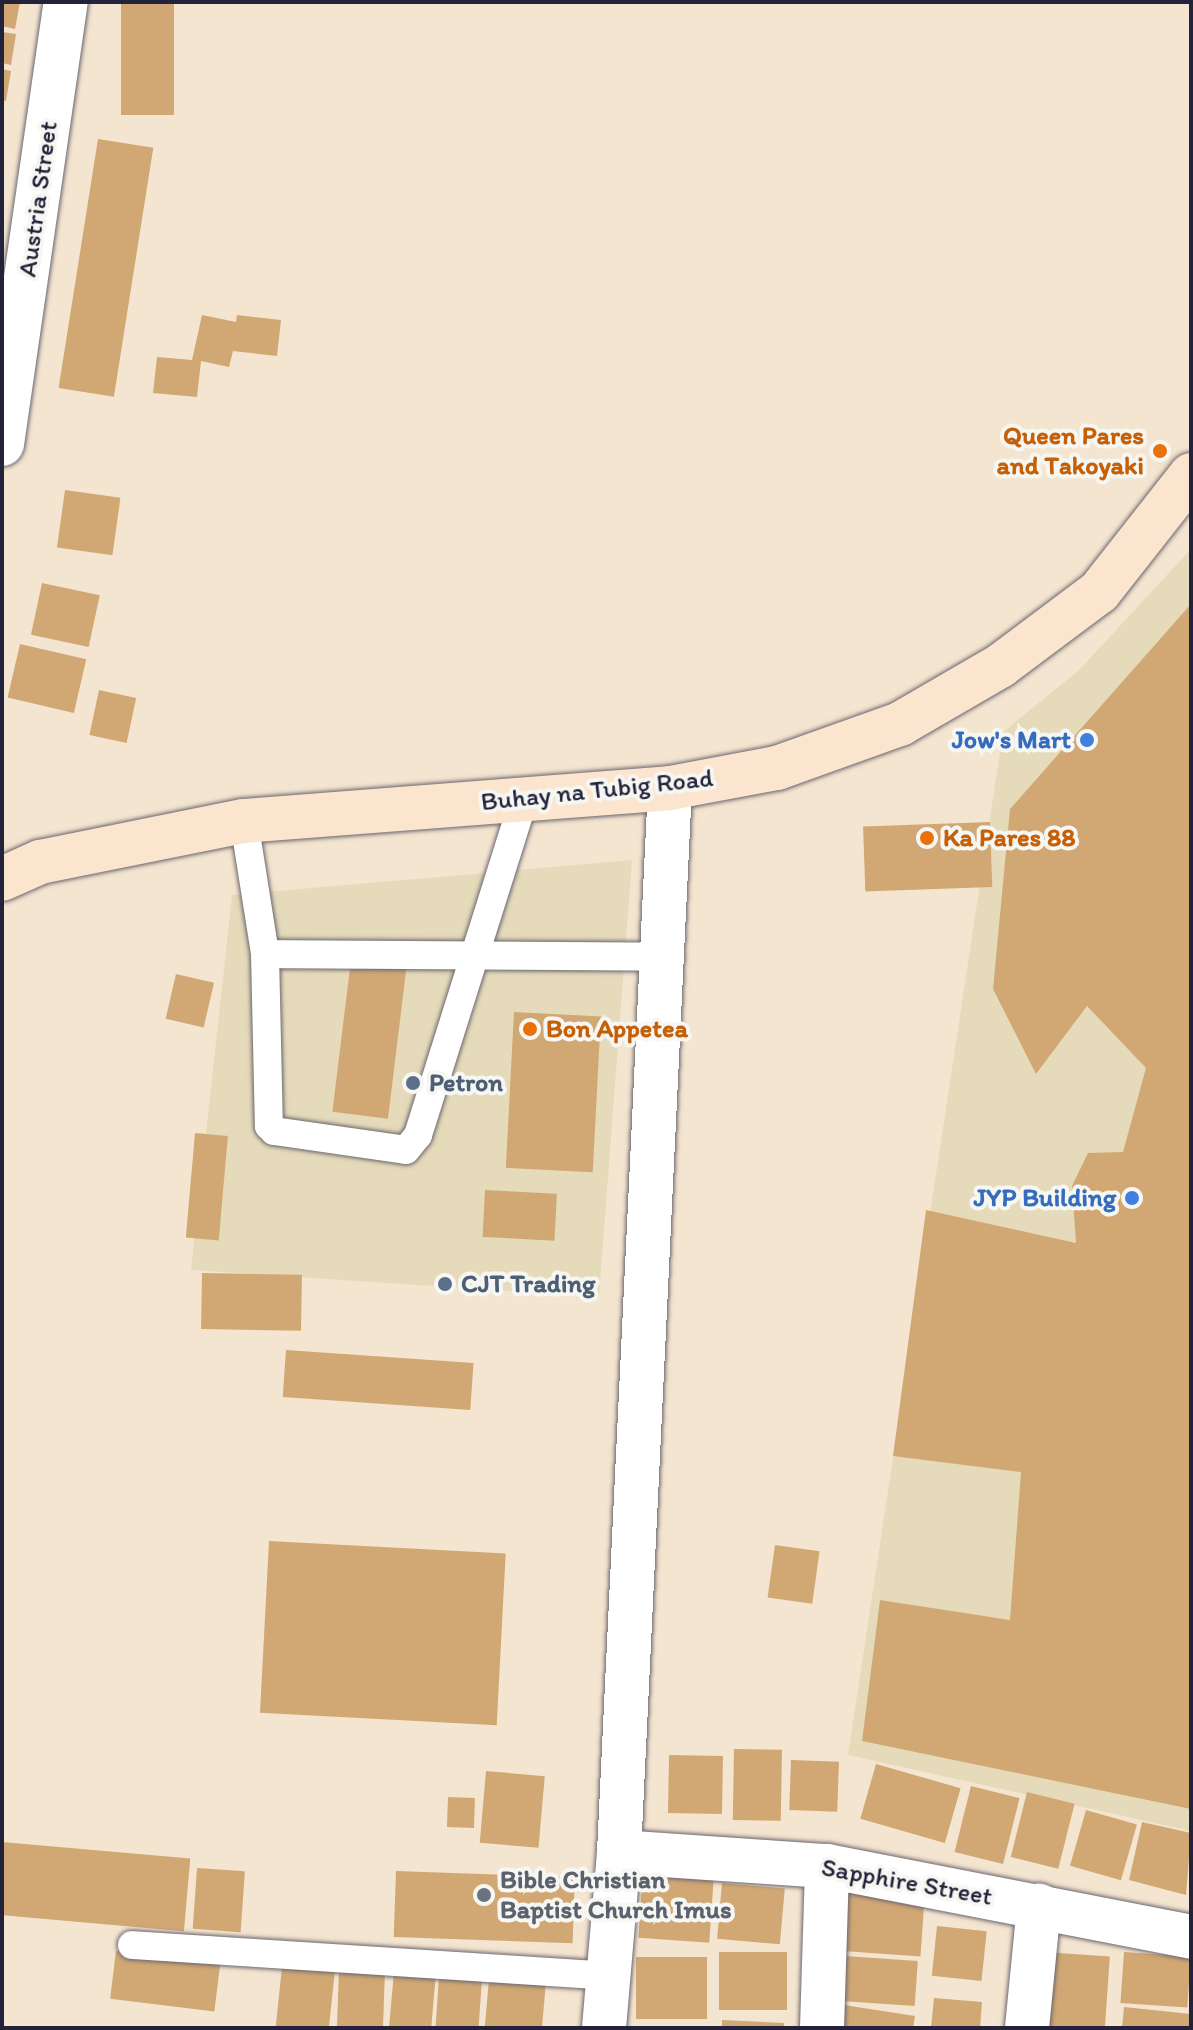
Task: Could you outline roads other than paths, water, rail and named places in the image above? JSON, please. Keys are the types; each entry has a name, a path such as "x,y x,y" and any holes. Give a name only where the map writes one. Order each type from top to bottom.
{"main road":[{"name":"Buhay na Tubig Road","path":"2,879 40,862 244,821 670,788 777,768 900,724 1000,666 1099,592 1191,475"}],"street":[{"name":"Austria Street","path":"2,444 66,2"},
{"path":"604,2028 619,1852 670,788"},
{"name":"Sapphire Street","path":"619,1852 827,1866 1191,1937"},
{"path":"822,2028 827,1866"},
{"path":"1027,2028 1039,1906"}],"lane":[{"path":"244,821 265,954 269,1126 406,1150 418,1135 478,957 524,799"},
{"path":"265,954 661,957"},
{"path":"132,1945 609,1976"}],"place":[{"name":"Queen Pares and Takoyaki","path":"1160,451"},
{"name":"Jow's Mart","path":"1087,740"},
{"name":"Ka Pares 88","path":"927,838"},
{"name":"Bon Appetea","path":"530,1029"},
{"name":"Petron","path":"413,1083"},
{"name":"JYP Building","path":"1132,1198"},
{"name":"CJT Trading","path":"445,1284"},
{"name":"Bible Christian Baptist Church Imus","path":"484,1895"}]}
